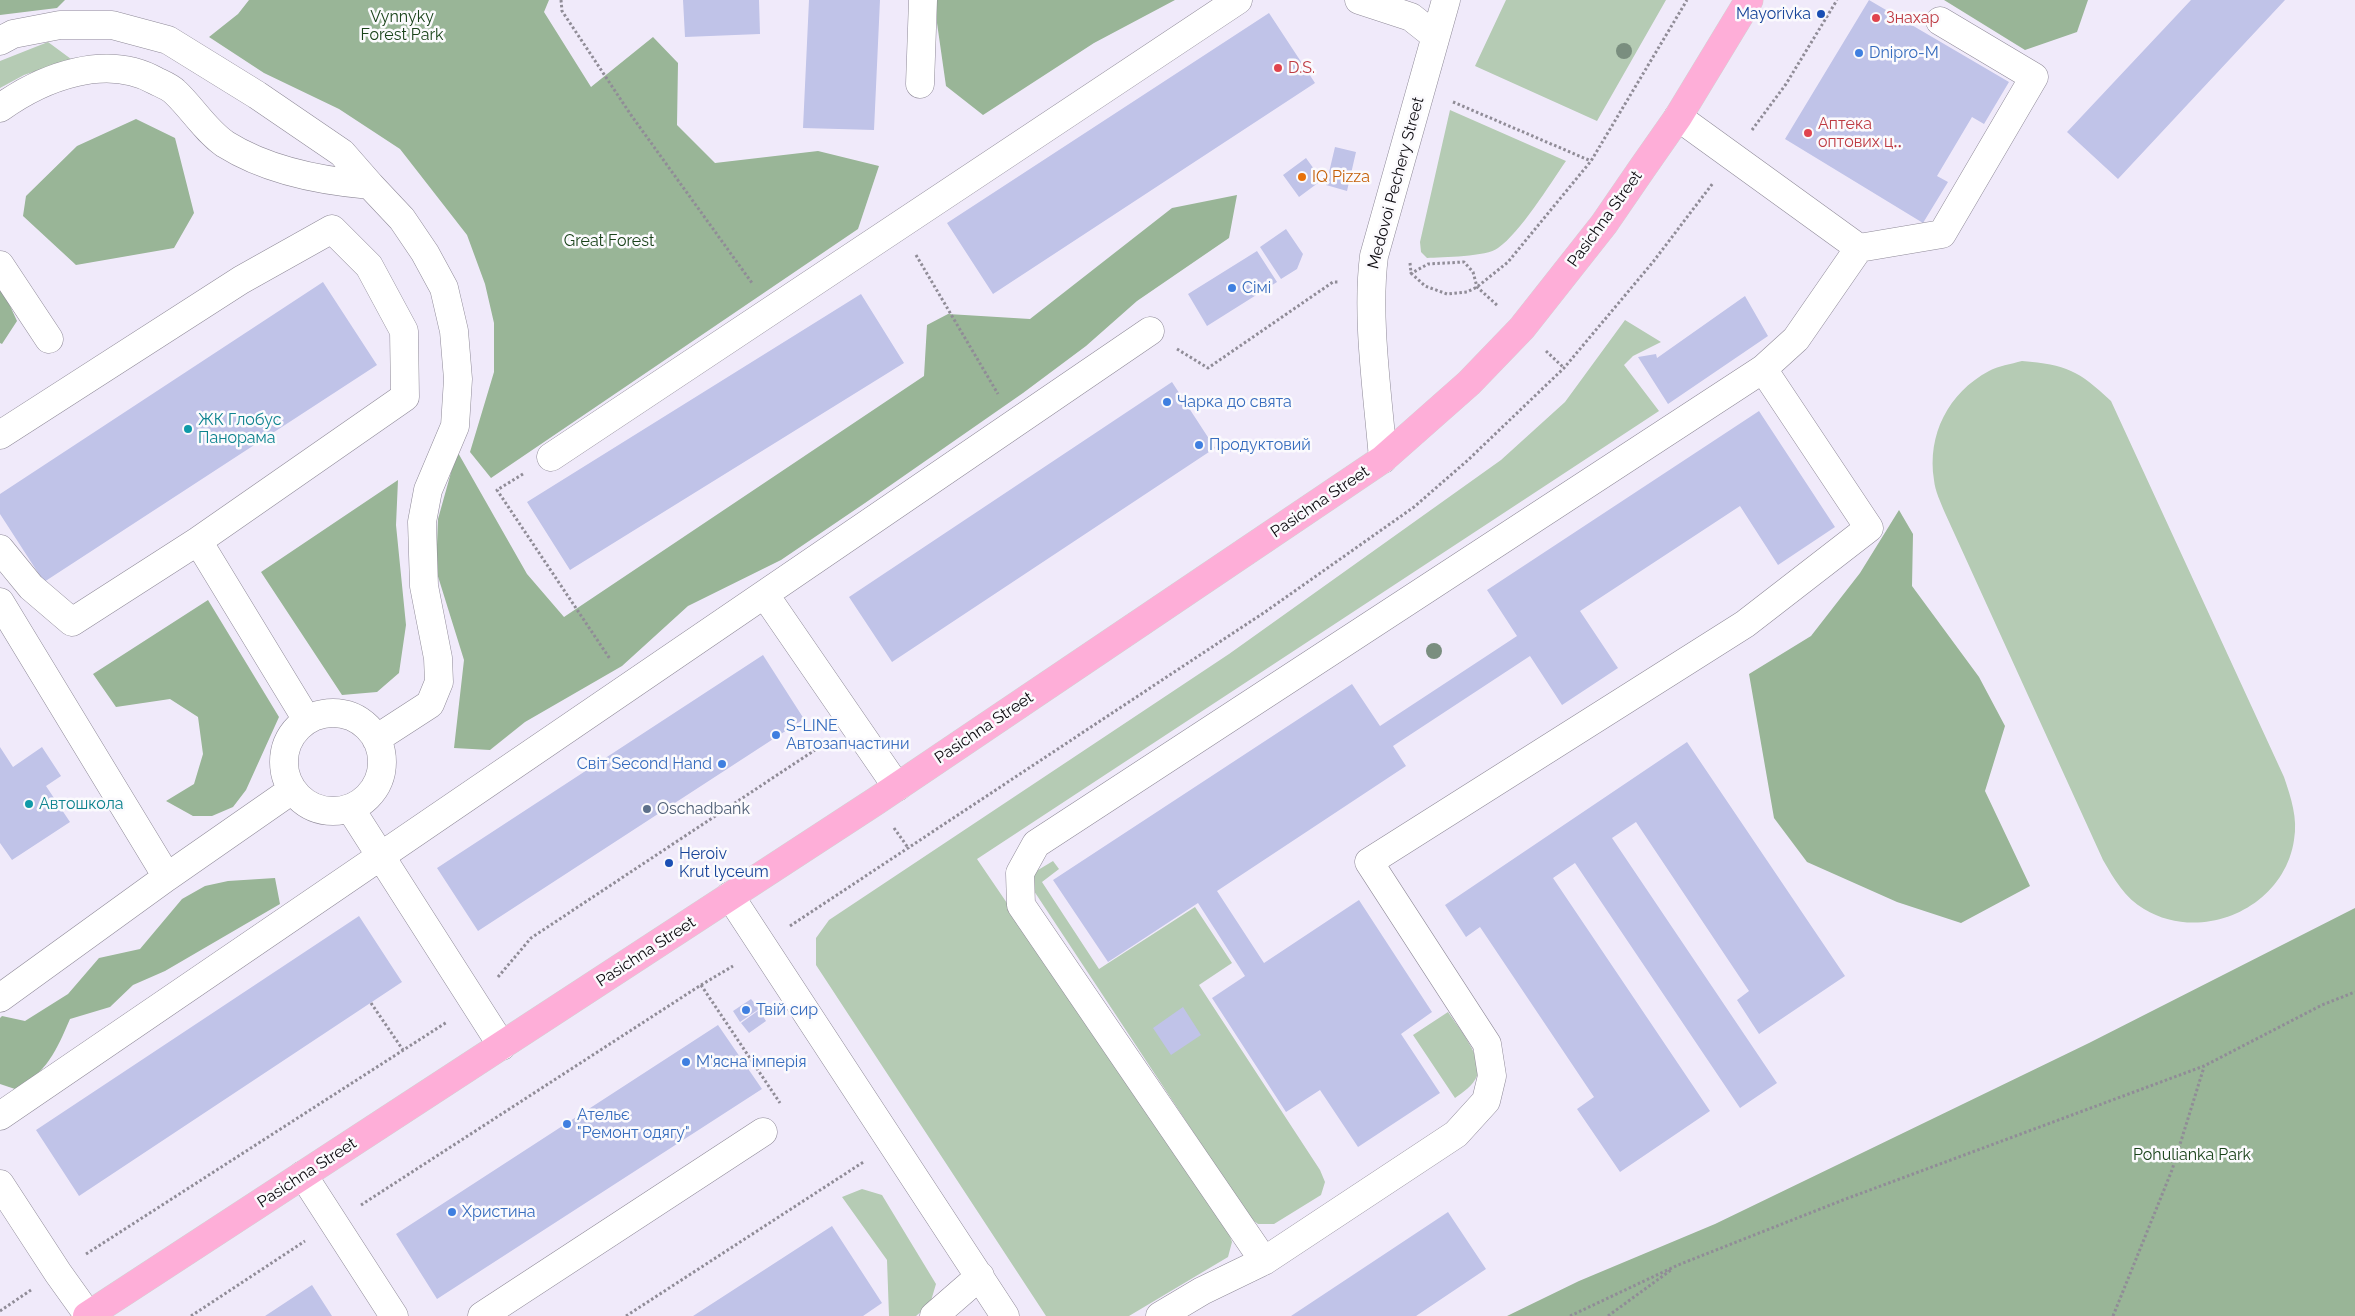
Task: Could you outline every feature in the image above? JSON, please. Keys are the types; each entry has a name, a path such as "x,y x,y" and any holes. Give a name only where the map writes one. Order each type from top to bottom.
{"main road":[{"name":"Pasichna Street","path":"87,1316 897,787 1383,459 1468,383 1522,328 1604,224 1678,117 1749,0"}],"street":[{"path":"920,84 923,0"},
{"path":"551,457 897,225 1238,0"},
{"path":"1359,0 1411,17 1435,36"},
{"name":"Medovoi Pechery Street","path":"1383,459 1375,372 1371,278 1374,256 1446,0"},
{"path":"1678,117 1859,248 1942,234 2034,77 1940,21"},
{"path":"0,41 13,34 60,25 112,26 168,40 257,94 342,153 402,219 425,253 444,288 454,330 458,379 455,426 428,490 422,522 424,586 438,658 439,682 430,704 376,739"},
{"path":"0,108 42,84 76,73 107,67 141,72 174,91 198,120 224,143 256,161 338,182 370,185"},
{"path":"0,435 240,280 332,229 369,266 404,331 405,397 198,541 72,622 31,587 0,549"},
{"path":"1264,1261 1021,905 1020,873 1036,844 1763,369 1796,339 1859,248"},
{"path":"0,264 49,339"},
{"path":"0,1116 1150,331"},
{"path":"1160,1316 1202,1291 1264,1261 1456,1134 1486,1101 1492,1076 1487,1044 1370,862 1745,624 1869,528 1763,369"},
{"path":"198,541 307,720"},
{"path":"765,595 897,787"},
{"path":"0,602 167,877"},
{"path":"338,713 353,717 366,726 376,739 381,755 381,771 375,787 365,800 350,808 334,811 318,809 303,801 292,790 285,776 285,752 295,730 307,720 322,714 338,713"},
{"path":"0,998 167,877 292,790"},
{"path":"350,808 502,1046"},
{"path":"730,896 1006,1316"},
{"path":"482,1316 763,1132"},
{"path":"303,1175 394,1316"},
{"path":"0,1184 87,1316"},
{"path":"934,1316 980,1276"}],"path":[{"path":"561,0 562,11 631,114 771,310"},
{"path":"1409,257 1411,274 1426,286 1447,294 1467,292 1477,287 1508,262 1591,161 1687,0"},
{"path":"1786,84 1836,0"},
{"path":"1821,14 1827,17"},
{"path":"1446,99 1591,161"},
{"path":"897,225 1016,423"},
{"path":"1411,274 1428,264 1464,262 1473,272 1477,287"},
{"path":"1150,331 1208,368 1333,282"},
{"path":"551,457 497,490 628,687"},
{"path":"0,1311 475,1004 531,938 835,737"},
{"path":"191,1316 732,965"},
{"path":"701,985 788,1114 763,1132"},
{"path":"1570,1316 1678,1265 1843,1200 2204,1066 2322,1005 2355,992"},
{"path":"371,1003 403,1050"},
{"path":"2113,1316 2172,1170 2204,1066"},
{"path":"1608,1316 1678,1265"}],"green space":[{"path":"0,0 65,0 57,8 0,15"},
{"name":"Great Forest","path":"249,0 549,0 544,12 591,87 653,37 678,63 677,125 715,163 818,151 879,166 858,229 491,478 470,452 494,372 494,323 485,284 467,235 400,149 339,109 264,73 209,37 238,14"},
{"path":"937,0 1175,0 1094,43 983,115 946,86 937,23"},
{"path":"1506,0 1666,0 1597,121 1475,66"},
{"path":"1944,0 2088,0 2077,32 2025,50"},
{"path":"48,42 71,59 24,75 0,88 0,61"},
{"path":"1450,110 1566,161 1525,220 1507,241 1498,248 1475,255 1427,258 1421,252 1420,242"},
{"path":"136,119 175,138 194,213 174,248 76,265 23,216 26,196 77,146"},
{"path":"1237,195 1229,238 1137,301 1086,346 1023,393 781,560 688,606 622,666 525,722 490,750 454,748 464,660 436,570 438,519 457,451 527,574 564,617 924,376 927,325 948,314 1030,319 1172,208"},
{"path":"0,284 17,321 2,344 0,343"},
{"path":"1625,320 1661,342 1633,356 1624,365 1659,411 977,859 1226,1225 1232,1242 1228,1257 1129,1316 1046,1316 816,965 816,938 829,920 1229,654 1501,460 1565,402"},
{"path":"2022,361 2061,367 2071,371 2090,382 2111,401 2284,777 2291,800 2295,824 2294,840 2287,864 2274,884 2257,901 2237,913 2214,920 2190,923 2167,919 2137,905 2116,881 2103,860 1938,497 1934,480 1934,447 1944,417 1952,403 1962,391 1989,371 2000,366"},
{"path":"398,480 396,525 406,625 399,673 377,692 342,695 261,572"},
{"path":"1899,510 1913,534 1912,586 1979,677 2005,726 1985,791 2030,886 1961,923 1897,902 1807,862 1774,818 1749,674 1811,636 1860,573"},
{"path":"208,600 279,717 246,790 233,807 212,816 193,816 166,801 194,784 203,754 198,717 170,699 116,707 93,674"},
{"path":"1053,861 1059,869 1042,882 1099,969 1195,907 1232,963 1199,985 1320,1170 1325,1182 1321,1195 1274,1224 1258,1224 1250,1218 1034,891 1033,873"},
{"path":"275,878 280,904 165,971 133,985 110,1007 70,1019 55,1051 43,1069 26,1083 15,1089 0,1084 0,1018 2,1016 25,1021 68,994 99,958 140,949 182,899 205,886 228,881"},
{"name":"Pohulianka Park","path":"2355,908 2355,1316 1507,1316 1579,1281 1715,1224 2089,1043"},
{"path":"1448,1012 1474,1052 1478,1069 1473,1083 1455,1098 1413,1035"},
{"path":"862,1189 882,1195 936,1284 930,1304 916,1316 889,1316 887,1260 842,1197"}],"building":[{"path":"683,0 759,0 760,34 685,37"},
{"path":"809,0 880,0 874,130 803,128"},
{"path":"1869,0 2009,82 1984,124 1972,117 1937,176 1948,182 1923,223 1785,139"},
{"path":"2191,0 2285,0 2118,179 2067,132"},
{"path":"1269,13 1315,83 993,294 947,223"},
{"path":"1335,147 1356,152 1347,191 1326,185"},
{"name":"IQ Pizza","path":"1306,158 1322,180 1299,197 1283,175"},
{"path":"1286,229 1303,254 1297,269 1281,279 1260,247"},
{"name":"Сімі","path":"1257,251 1277,282 1207,326 1188,294"},
{"name":"ЖК Глобус Панорама","path":"323,282 377,365 44,582 0,514 0,494"},
{"path":"861,294 904,363 570,570 527,502"},
{"path":"1745,296 1768,336 1668,404 1638,357 1656,354 1657,358"},
{"path":"1172,382 1215,448 892,662 849,597"},
{"path":"1759,411 1835,527 1778,565 1740,506 1580,611 1618,668 1562,705 1530,656 1393,746 1406,766 1217,891 1264,963 1359,900 1432,1012 1401,1034 1440,1093 1358,1147 1320,1090 1286,1112 1212,998 1245,976 1198,903 1108,962 1053,880 1352,684 1380,726 1517,636 1487,590"},
{"path":"763,655 804,719 478,931 437,868"},
{"path":"1687,742 1845,976 1759,1034 1737,1000 1749,991 1636,822 1612,838 1777,1083 1740,1108 1575,863 1553,878 1710,1111 1620,1172 1577,1109 1594,1097 1480,927 1466,937 1445,905"},
{"name":"Автошкола","path":"0,747 13,767 42,747 61,776 46,786 70,822 12,860 0,843"},
{"path":"359,916 402,982 79,1196 36,1130"},
{"name":"Твій сир","path":"751,999 759,1009 740,1022 733,1011"},
{"path":"1183,1007 1201,1035 1171,1055 1153,1028"},
{"path":"759,1010 766,1021 749,1033 741,1023"},
{"path":"718,1025 762,1089 437,1299 396,1234"},
{"path":"1448,1212 1486,1269 1416,1316 1291,1316"},
{"path":"832,1226 882,1303 863,1316 693,1316"},
{"path":"312,1285 332,1316 265,1316"}],"place":[{"name":"Mayorivka","path":"1821,14"},
{"name":"Знахар","path":"1876,18"},
{"name":"Dnipro-M","path":"1859,53"},
{"name":"D.S.","path":"1278,68"},
{"name":"Аптека оптових ц‥","path":"1808,133"},
{"name":"IQ Pizza","path":"1302,177"},
{"name":"Сімі","path":"1232,288"},
{"name":"Чарка до свята","path":"1167,402"},
{"name":"ЖК Глобус Панорама","path":"188,429"},
{"name":"Продуктовий","path":"1199,445"},
{"name":"S-LINE Автозапчастини","path":"776,735"},
{"name":"Світ Second Hand","path":"722,764"},
{"name":"Автошкола","path":"29,804"},
{"name":"Oschadbank","path":"647,809"},
{"name":"Heroiv Krut lyceum","path":"669,863"},
{"name":"Твій сир","path":"746,1010"},
{"name":"М'ясна імперія","path":"686,1062"},
{"name":"Ательє \"Ремонт одягу\"","path":"567,1124"},
{"name":"Христина","path":"452,1212"}],"park label":[{"name":"Vynnyky Forest Park","path":"402,26"}]}
